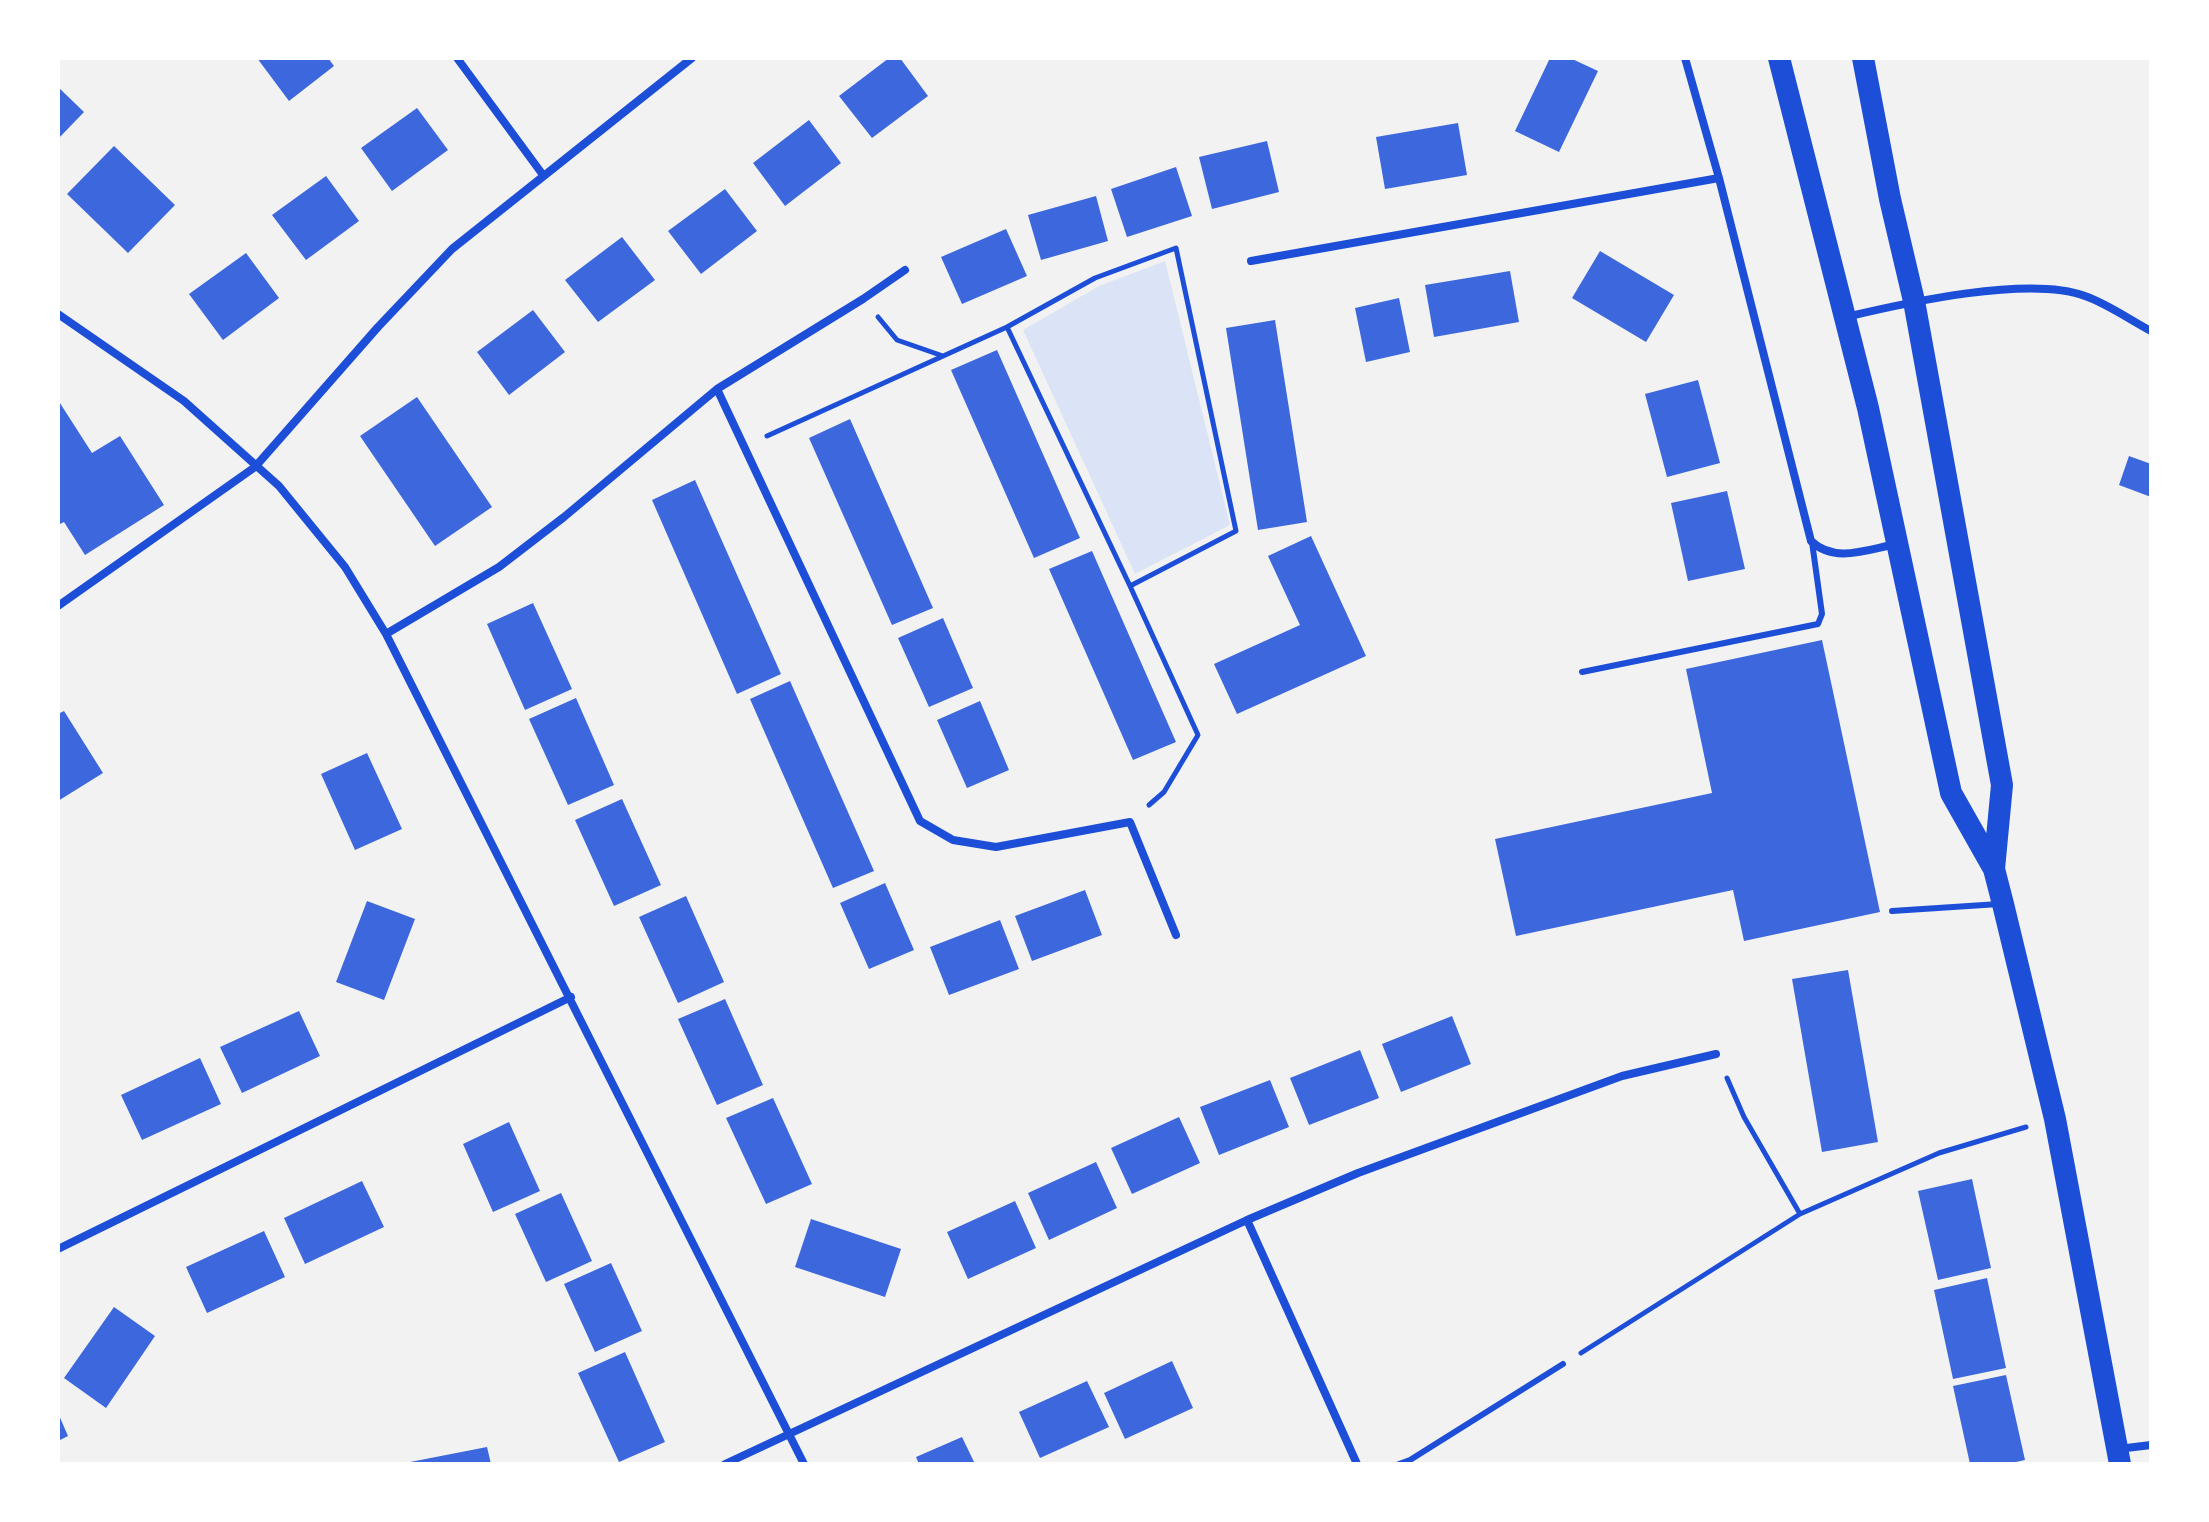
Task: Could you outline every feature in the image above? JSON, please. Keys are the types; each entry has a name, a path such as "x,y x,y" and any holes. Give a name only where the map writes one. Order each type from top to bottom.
{"highway":[{"path":"1779,58 1845,317 1951,793 1994,869 2003,904 2055,1119 2118,1456"},
{"path":"1863,58 1890,199 1914,301 2002,785 1994,869"}],"street":[{"path":"457,58 543,175"},
{"path":"58,606 255,467 378,327 452,249 692,58"},
{"path":"1685,58 1719,178 1811,541 1820,549 1836,555 1898,544"},
{"path":"1251,261 1719,178"},
{"path":"386,634 499,567 717,389 905,270"},
{"path":"1845,317 1914,301 2010,290 2044,290 2084,295 2151,331"},
{"path":"58,314 184,401 279,486 345,567 386,634 804,1464"},
{"path":"717,389 920,821 953,840 996,847 1130,822 1176,935"},
{"path":"58,1249 571,997"},
{"path":"725,1464 1247,1220 1358,1173 1622,1076 1716,1054"},
{"path":"1247,1220 1357,1464"},
{"path":"2118,1456 2151,1445"}],"lane":[{"path":"1582,672 1818,624 1822,614 1811,541"},
{"path":"1892,911 2003,904"},
{"path":"1399,1464 1563,1364"}],"path":[{"path":"744,446 1007,327 1095,278 1176,248 1236,531 1130,586"},
{"path":"863,299 897,340 944,356"},
{"path":"1007,327 1198,735 1164,792 1130,822"},
{"path":"1716,1054 1744,1117 1800,1214"},
{"path":"1563,1364 1800,1214 1939,1153 2055,1119"}],"shaded area":[{"path":"1165,261 1230,525 1135,574 1023,330 1099,286"}],"building":[{"path":"257,58 328,58 334,66 289,101"},
{"path":"889,58 900,58 928,96 872,138 839,96"},
{"path":"1550,58 1570,58 1598,71 1559,152 1515,131"},
{"path":"58,87 84,112 58,139"},
{"path":"417,108 448,150 392,191 361,148"},
{"path":"809,120 841,163 785,206 753,163"},
{"path":"1458,123 1467,175 1385,189 1376,137"},
{"path":"1267,141 1279,192 1212,209 1199,157"},
{"path":"114,146 175,205 128,253 67,194"},
{"path":"1176,167 1192,216 1127,237 1111,189"},
{"path":"326,176 359,221 306,260 272,215"},
{"path":"725,189 757,231 701,274 668,231"},
{"path":"1096,196 1108,241 1041,260 1028,215"},
{"path":"1006,229 1027,276 962,304 941,257"},
{"path":"622,237 655,280 598,322 565,280"},
{"path":"1600,251 1674,295 1646,342 1572,298"},
{"path":"246,253 279,298 223,340 189,294"},
{"path":"1510,271 1519,322 1434,337 1425,285"},
{"path":"1399,298 1410,352 1366,362 1355,308"},
{"path":"533,310 565,352 509,395 477,352"},
{"path":"1275,320 1307,522 1258,530 1226,328"},
{"path":"997,350 1080,538 1034,558 951,370"},
{"path":"1698,380 1720,463 1667,477 1645,394"},
{"path":"417,397 492,507 435,546 360,436"},
{"path":"58,400 92,453 120,436 164,505 85,555 64,522 58,525"},
{"path":"850,419 933,608 892,625 809,438"},
{"path":"2129,456 2151,464 2151,497 2119,485"},
{"path":"695,480 781,674 737,694 652,500"},
{"path":"1727,491 1745,569 1688,581 1671,503"},
{"path":"1311,536 1366,656 1237,714 1214,664 1300,625 1268,556"},
{"path":"1092,551 1176,742 1133,760 1049,569"},
{"path":"533,603 572,689 525,710 487,624"},
{"path":"943,618 973,688 929,707 898,638"},
{"path":"1822,640 1880,912 1744,941 1733,890 1516,936 1495,839 1712,793 1686,669"},
{"path":"790,681 874,871 833,888 750,699"},
{"path":"576,698 614,785 568,805 529,719"},
{"path":"980,701 1009,770 967,788 937,720"},
{"path":"64,711 103,773 58,801 58,714"},
{"path":"367,753 402,829 355,850 321,774"},
{"path":"622,799 661,885 614,906 575,820"},
{"path":"885,883 914,950 869,969 840,903"},
{"path":"1085,890 1102,935 1032,961 1015,916"},
{"path":"686,896 724,982 678,1003 639,917"},
{"path":"367,901 415,919 384,1000 336,982"},
{"path":"1000,920 1019,969 949,995 930,947"},
{"path":"1848,970 1878,1142 1822,1152 1792,979"},
{"path":"725,999 763,1085 717,1105 678,1019"},
{"path":"299,1011 320,1056 242,1093 220,1047"},
{"path":"1452,1016 1471,1064 1401,1092 1382,1044"},
{"path":"1360,1050 1379,1098 1309,1125 1290,1078"},
{"path":"200,1058 221,1104 142,1140 121,1095"},
{"path":"1270,1080 1289,1127 1219,1155 1200,1107"},
{"path":"773,1098 812,1184 766,1204 726,1118"},
{"path":"1179,1117 1200,1163 1132,1194 1111,1148"},
{"path":"509,1122 540,1191 493,1212 463,1144"},
{"path":"1096,1162 1117,1208 1049,1240 1028,1193"},
{"path":"1972,1179 1991,1268 1938,1280 1918,1191"},
{"path":"362,1181 384,1227 305,1264 284,1218"},
{"path":"561,1193 592,1261 546,1282 515,1214"},
{"path":"1015,1201 1036,1248 968,1279 947,1232"},
{"path":"811,1219 901,1249 885,1297 795,1267"},
{"path":"264,1231 285,1277 207,1313 186,1267"},
{"path":"611,1263 642,1331 595,1352 564,1284"},
{"path":"1987,1278 2006,1368 1953,1379 1934,1290"},
{"path":"114,1307 155,1336 106,1408 64,1378"},
{"path":"625,1352 665,1442 619,1462 578,1373"},
{"path":"1172,1361 1193,1408 1125,1439 1104,1393"},
{"path":"2006,1375 2025,1460 2007,1464 1970,1464 1953,1386"},
{"path":"1087,1381 1109,1427 1040,1458 1019,1412"},
{"path":"58,1413 68,1436 58,1441"},
{"path":"962,1437 975,1464 919,1464 916,1457"},
{"path":"487,1447 491,1464 405,1464 405,1463"}]}
